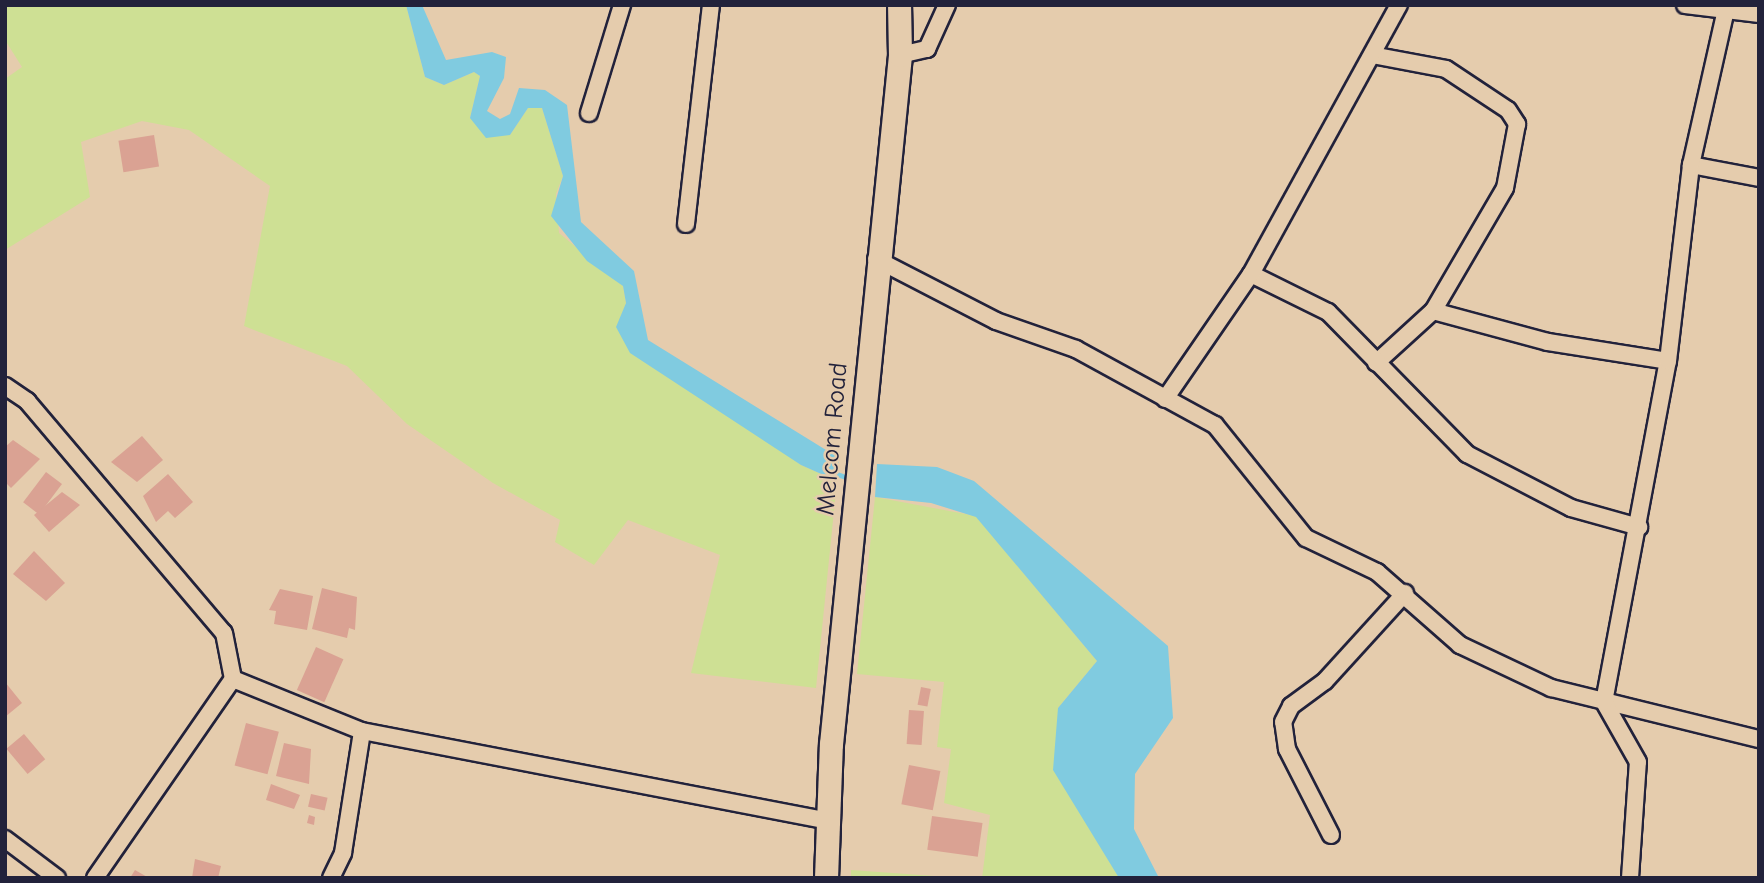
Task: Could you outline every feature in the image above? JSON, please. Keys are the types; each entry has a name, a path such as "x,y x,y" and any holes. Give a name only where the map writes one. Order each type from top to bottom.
{"main road":[{"name":"Melcom Road","path":"826,878 828,821 861,460 876,258 900,55 899,5"}],"street":[{"path":"589,113 622,5"},
{"path":"686,224 711,5"},
{"path":"900,55 927,49 947,5"},
{"path":"1165,399 1251,274 1399,5"},
{"path":"1685,5 1759,15"},
{"path":"1630,878 1637,762 1604,702 1639,527 1668,361 1691,165 1726,10"},
{"path":"1371,55 1446,69 1508,110 1517,124 1505,188 1433,311 1376,363"},
{"path":"1691,165 1759,178"},
{"path":"876,258 996,321 1076,349 1214,425 1306,538 1405,593 1460,645 1551,688 1759,739"},
{"path":"1251,274 1328,312 1466,454 1571,508 1639,527"},
{"path":"1433,311 1548,342 1668,361"},
{"path":"5,386 27,401 224,633 233,679 94,878"},
{"path":"1331,835 1287,749 1283,722 1291,706 1325,681 1405,593"},
{"path":"233,679 362,732 828,821"},
{"path":"331,878 342,853 362,732"},
{"path":"5,839 57,878"}],"green space":[{"path":"5,5 406,5 425,77 444,85 474,72 480,76 470,118 510,135 528,108 542,108 563,176 556,194 559,233 623,286 626,303 617,327 801,465 837,481 816,688 691,673 720,555 628,520 594,565 555,542 560,520 493,483 407,424 347,366 244,326 270,186 189,130 142,121 81,142 90,197 5,250 5,79 22,67 5,40"},
{"path":"875,497 976,516 1097,661 1058,708 1119,878 982,878 990,815 944,803 951,749 937,747 944,682 857,674"},
{"path":"851,870 962,878 851,878"}],"water":[{"path":"406,5 422,5 446,60 492,52 506,57 504,78 487,111 500,119 510,114 519,88 545,90 567,105 581,222 634,271 648,340 839,458 837,481 801,465 630,353 616,327 626,303 623,286 587,261 551,216 563,176 542,108 528,108 510,135 486,138 470,118 480,76 474,72 444,85 425,77"},
{"path":"877,464 937,467 974,481 1168,646 1173,718 1135,774 1134,829 1159,878 1119,878 1053,770 1058,708 1097,661 976,517 931,503 875,497"}],"building":[{"path":"154,135 159,167 123,172 118,141"},
{"path":"142,436 163,460 137,482 111,462"},
{"path":"13,440 40,459 11,488 5,482 5,447"},
{"path":"46,472 62,484 39,514 23,502"},
{"path":"168,474 193,502 175,518 168,511 156,522 143,496"},
{"path":"62,492 80,505 49,532 34,515"},
{"path":"34,551 65,583 46,601 13,574"},
{"path":"322,588 357,597 355,630 349,628 347,638 312,629"},
{"path":"280,589 313,596 307,630 274,624 276,611 269,610"},
{"path":"316,647 343,659 324,702 297,690"},
{"path":"5,682 22,703 5,717"},
{"path":"921,687 931,689 927,707 918,705"},
{"path":"909,710 924,711 922,745 907,744"},
{"path":"246,723 279,732 267,774 235,766"},
{"path":"24,734 45,759 28,774 6,749"},
{"path":"284,743 311,749 309,784 276,776"},
{"path":"909,765 940,771 933,810 901,804"},
{"path":"271,784 300,795 294,809 266,800"},
{"path":"311,794 328,798 325,810 308,807"},
{"path":"309,815 315,817 314,825 307,823"},
{"path":"932,816 983,823 978,857 927,850"},
{"path":"195,859 221,866 218,878 192,878"},
{"path":"135,870 149,878 130,878"}],"waterway":[{"path":"834,473 851,479"}]}
